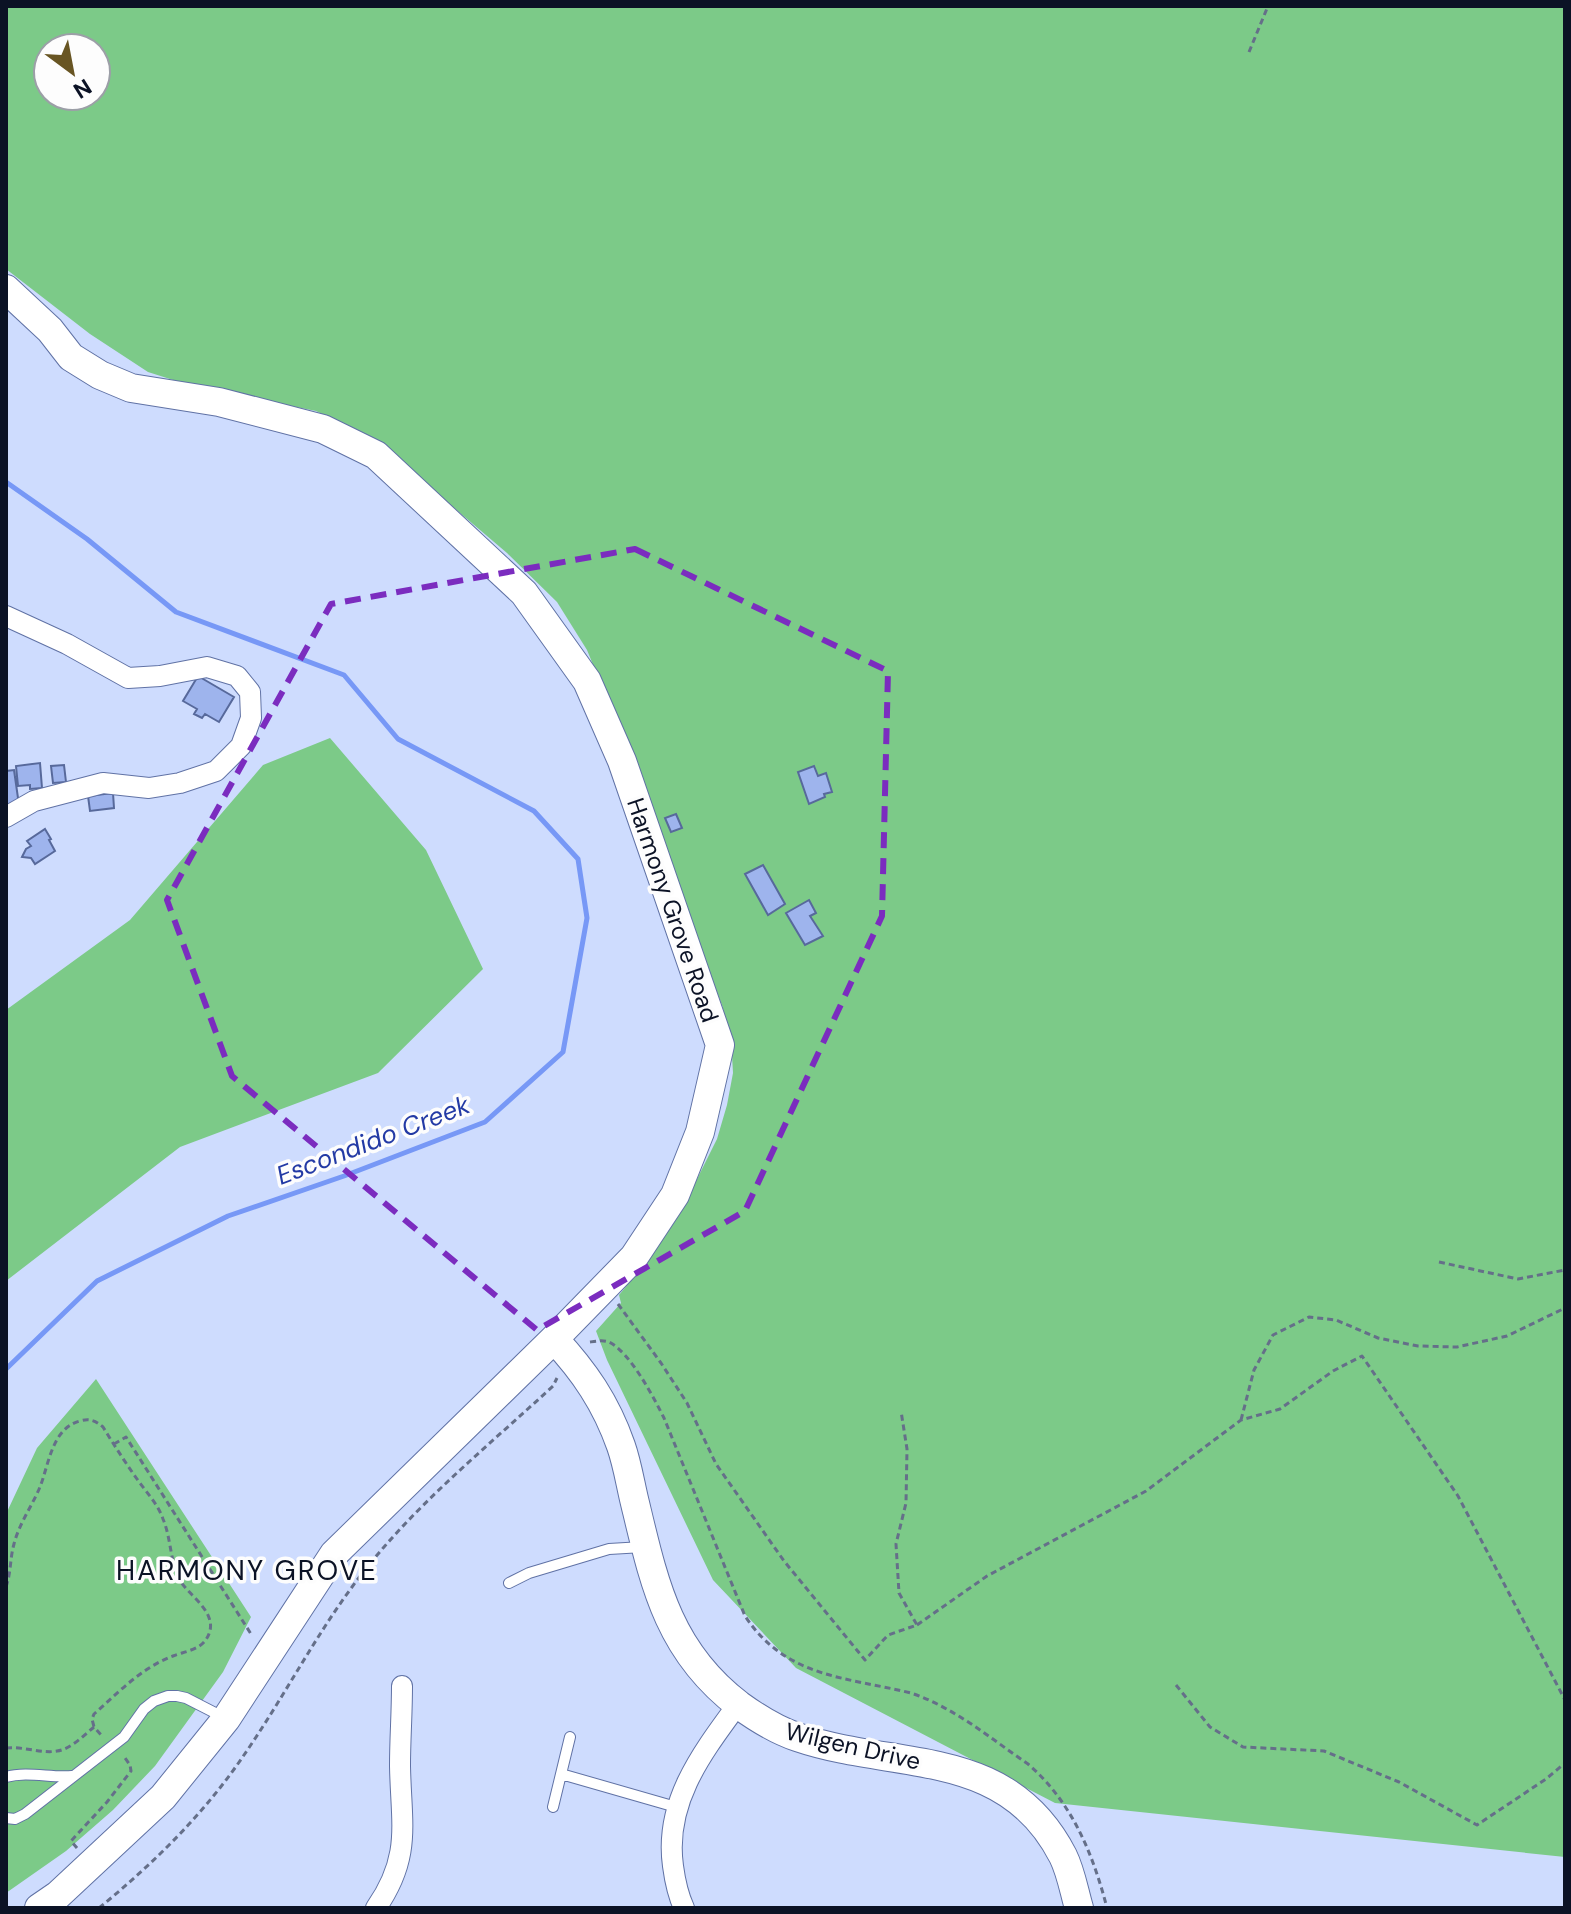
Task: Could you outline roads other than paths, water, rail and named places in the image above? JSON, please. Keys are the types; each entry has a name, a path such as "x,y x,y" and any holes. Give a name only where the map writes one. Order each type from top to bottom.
{"main road":[{"name":"Harmony Grove Road","path":"6,289 50,330 71,357 100,375 131,388 219,402 323,429 376,455 524,593 587,681 622,761 720,1045 700,1132 675,1195 634,1257 334,1554 226,1719 163,1797 58,1895 39,1908"},
{"name":"Wilgen Drive","path":"554,1339 578,1364 600,1398 621,1446 645,1547 665,1610 680,1642 701,1669 738,1704 768,1724 798,1738 974,1775 1013,1795 1036,1817 1064,1858 1079,1908"}],"street":[{"path":"6,616 67,644 128,678 160,676 207,667 237,676 250,692 251,718 241,746 216,771 180,783 149,788 103,783 34,801 6,817"},
{"path":"376,1908 396,1870 403,1834 400,1765 402,1686"},
{"path":"684,1908 675,1881 672,1857 676,1807 707,1747 738,1704"}],"lane":[{"path":"509,1583 529,1573 609,1549 645,1547"},
{"path":"6,1818 21,1817 124,1737 144,1709 162,1698 186,1698 226,1719"},
{"path":"553,1807 570,1737"},
{"path":"561,1774 676,1807"},
{"path":"6,1777 74,1776"}],"waterway":[{"name":"Escondido Creek","path":"6,482 87,539 176,612 344,675 398,739 534,811 578,859 587,918 563,1052 485,1122 228,1216 97,1281 6,1369"}],"district":[{"name":"HARMONY GROVE","path":"247,1570"}]}
